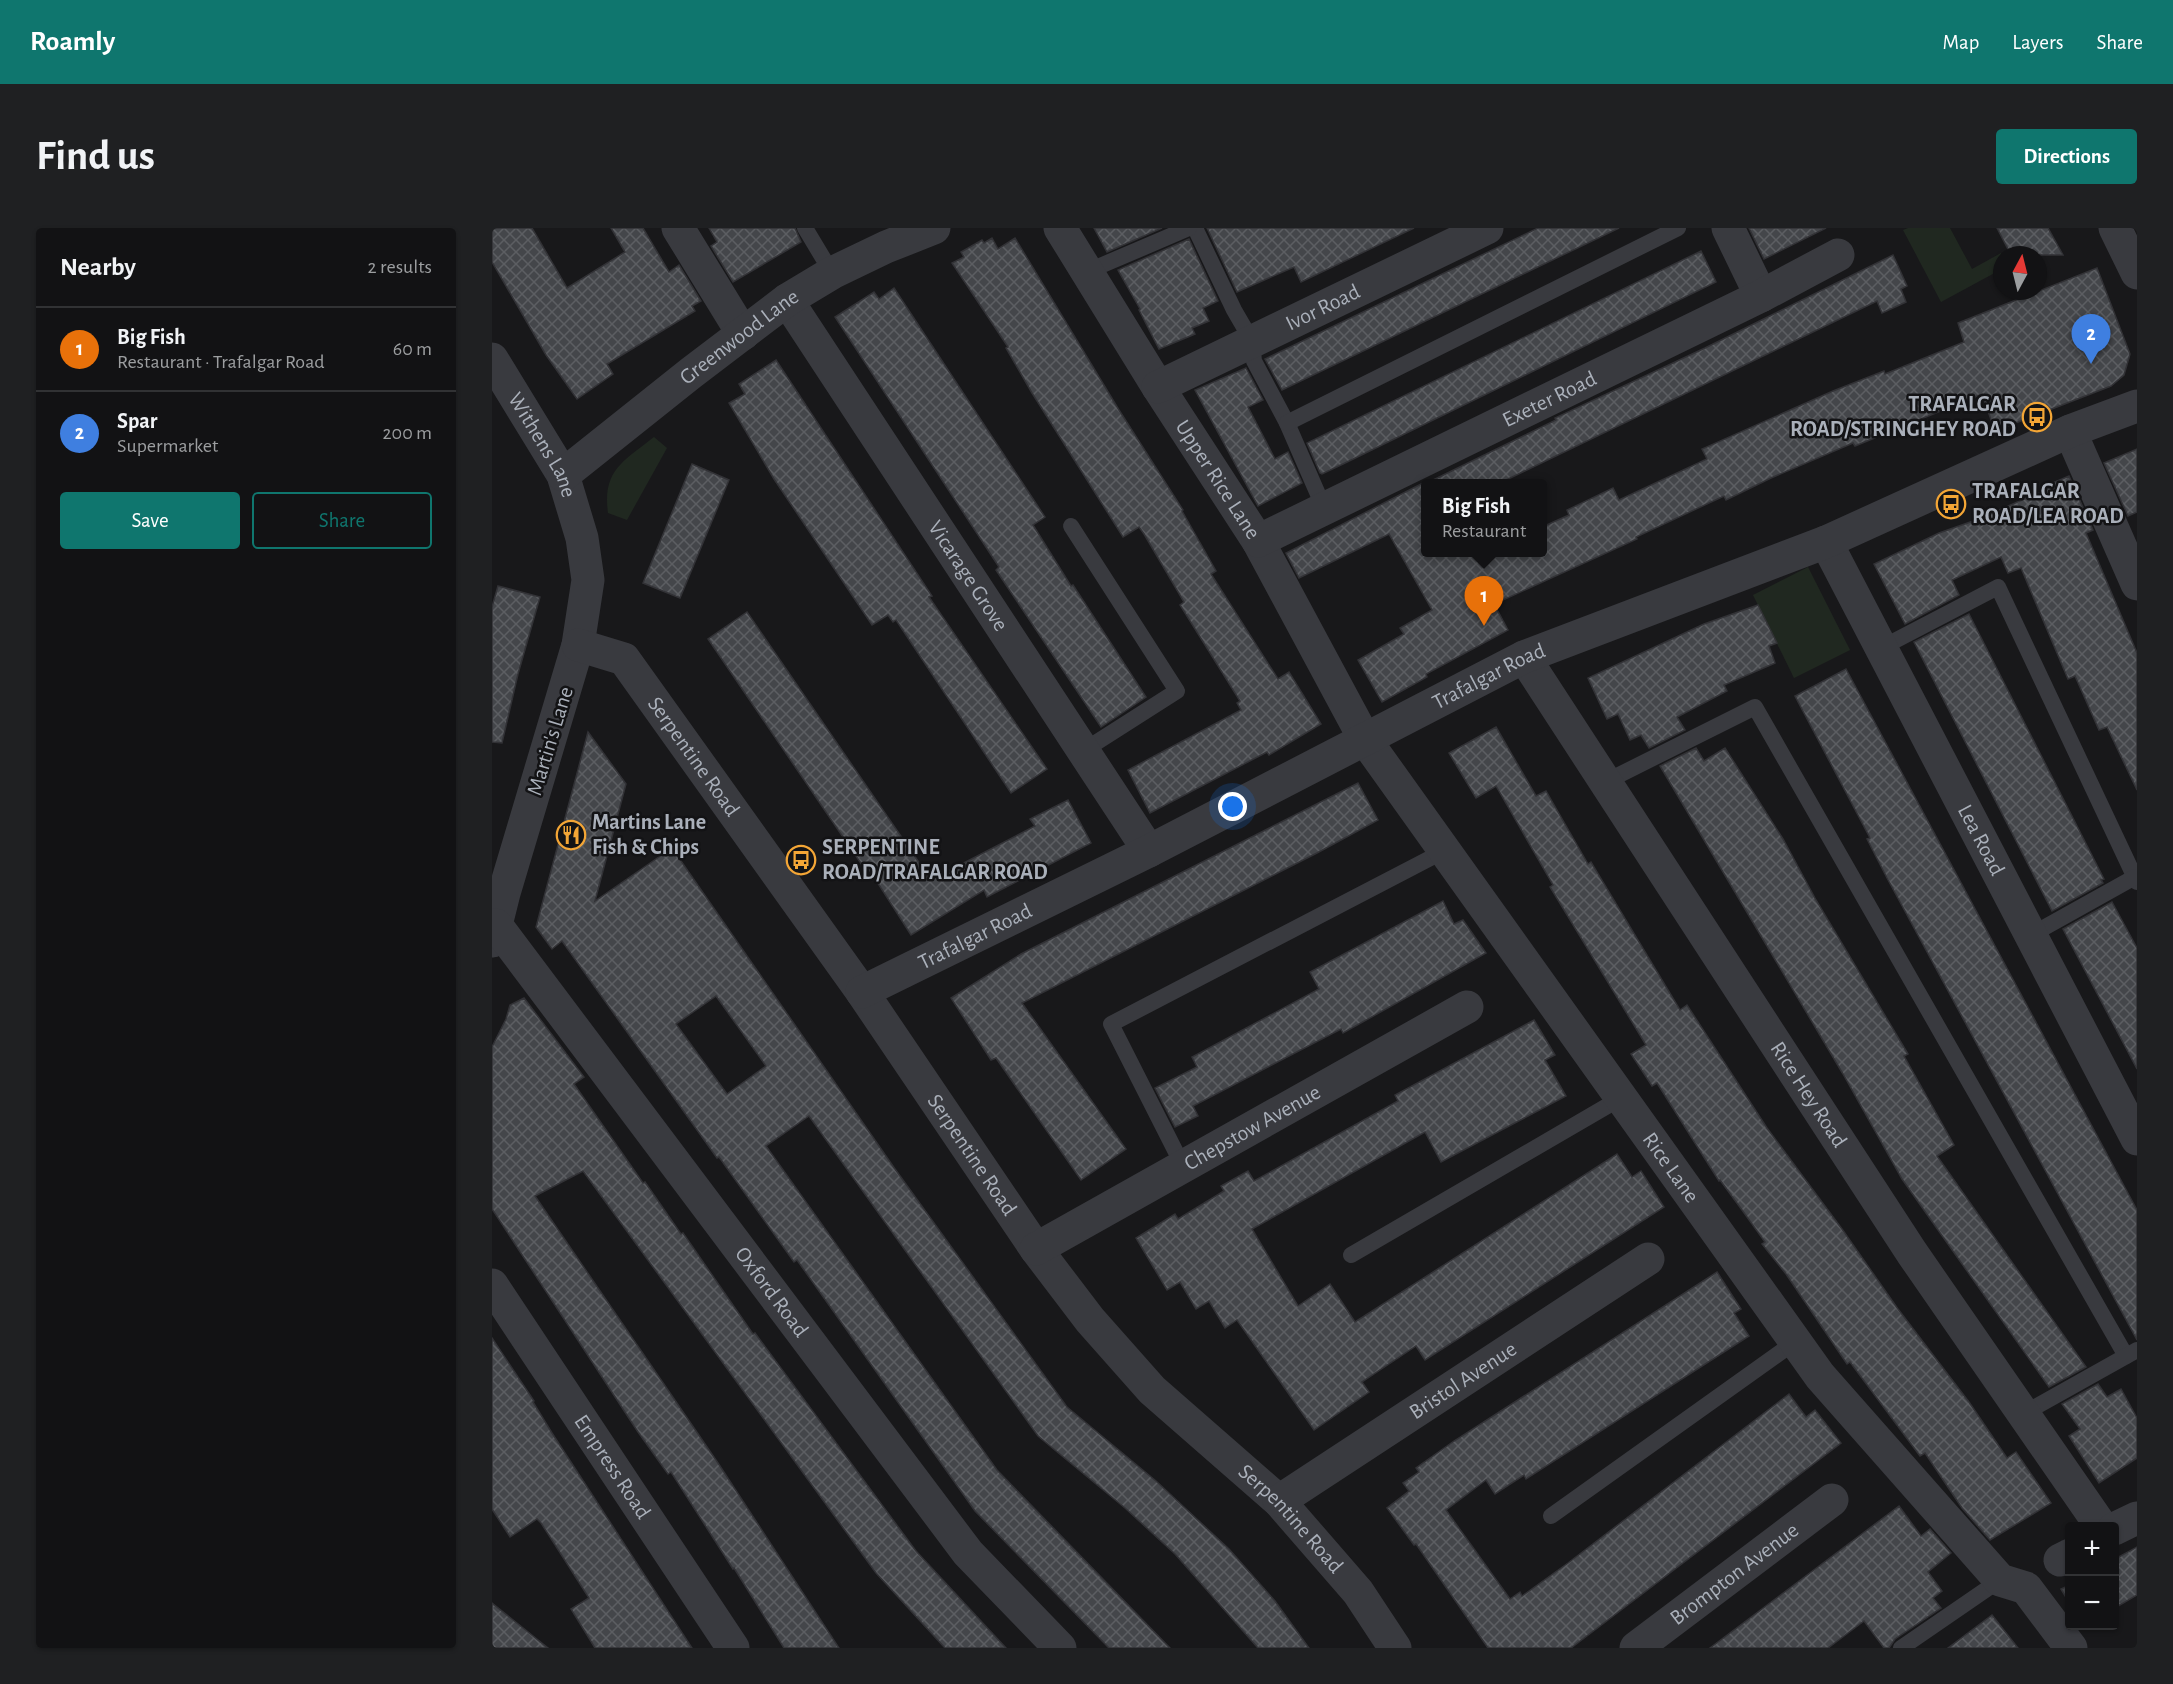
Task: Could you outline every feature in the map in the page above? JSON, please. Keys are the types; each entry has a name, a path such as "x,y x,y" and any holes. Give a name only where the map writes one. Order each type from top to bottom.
{"street":[{"path":"678,228 743,334"},
{"name":"Greenwood Lane","path":"563,475 691,373 788,300 832,273 886,247 934,228"},
{"name":"Upper Rice Lane","path":"1060,228 1158,387 1258,541 1364,738"},
{"name":"Ivor Road","path":"1158,387 1487,228"},
{"path":"1728,228 1761,296"},
{"path":"2115,228 2137,273"},
{"name":"Exeter Road","path":"1258,541 1761,296 1838,255"},
{"name":"Vicarage Grove","path":"788,300 1149,851"},
{"name":"Withens Lane","path":"492,359 563,475 582,538"},
{"name":"Trafalgar Road","path":"862,992 1149,851 1524,657 1826,542 2070,430 2137,406"},
{"path":"2070,430 2137,584"},
{"name":"Martin's Lane","path":"494,933 578,645 588,580 582,538"},
{"name":"Lea Road","path":"1826,542 2137,1139"},
{"name":"Serpentine Road","path":"578,645 624,659 862,992 1036,1249 1090,1320 1152,1390 1280,1501 1358,1592 1395,1648"},
{"name":"Rice Hey Road","path":"1524,657 1912,1253 2098,1522"},
{"name":"Rice Lane","path":"1364,738 1820,1376 2000,1580"},
{"name":"Oxford Road","path":"494,933 968,1553 1060,1648"},
{"name":"Chepstow Avenue","path":"1036,1249 1467,1007"},
{"name":"Bristol Avenue","path":"1280,1501 1648,1259"},
{"name":"Empress Road","path":"492,1286 733,1648"},
{"name":"Brompton Avenue","path":"1636,1648 1832,1500"},
{"path":"2119,1527 2137,1518"},
{"path":"2000,1580 2026,1588 2071,1648"}],"lane":[{"path":"805,228 832,273"},
{"path":"1086,272 1189,228"},
{"path":"1195,228 1234,310 1252,341 1254,361 1287,423 1324,508"},
{"path":"1287,423 1678,228"},
{"path":"1071,526 1177,691 1083,751"},
{"path":"1881,648 1998,587 2136,879 2031,935"},
{"path":"1605,782 1755,707 2132,1353 2023,1414"},
{"path":"1183,1167 1111,1024 1444,851"},
{"path":"1351,1255 1621,1098"},
{"path":"1551,1516 1795,1342"},
{"path":"1901,1648 2000,1580"}],"shaded area":[{"path":"1950,228 1972,269 1993,257 1993,274 1941,302 1903,230"},
{"path":"654,437 667,448 627,520 608,513 608,486 612,476 625,460"},
{"path":"1808,567 1850,650 1794,678 1753,595"}],"building":[{"path":"492,228 532,228 567,288 625,252 611,228 643,228 669,272 679,265 701,301 692,306 695,311 607,364 613,374 577,399 546,355 492,262"},
{"path":"709,228 795,228 801,242 733,282 711,246 717,242"},
{"path":"1094,228 1162,228 1107,252"},
{"path":"1207,228 1414,228 1301,282 1294,267 1237,292"},
{"path":"1538,228 1619,228 1282,390 1265,359"},
{"path":"1749,228 1826,228 1764,259"},
{"path":"1997,228 2048,228 2063,255 2047,255 2047,246 2006,246"},
{"path":"992,238 998,249 1015,238 1119,410 1183,510 1216,571 1211,574 1278,679 1289,672 1321,724 1269,755 1267,752 1150,813 1128,770 1241,710 1237,703 1240,701 1180,605 1184,602 1144,534 1139,527 1123,537 1032,393 1006,348 1008,347 952,263 964,257 961,252 982,240 984,243"},
{"path":"1189,239 1218,301 1203,308 1209,321 1192,328 1195,334 1159,349 1118,270"},
{"path":"1701,251 1716,282 1343,464 1320,473 1307,443"},
{"path":"1893,255 1907,286 1901,289 1906,302 1882,313 1877,301 1508,479 1435,479 1556,420 1555,418 1705,348"},
{"path":"2097,268 2130,354 2124,375 2111,386 1995,431 1982,394 1855,446 1853,443 1726,500 1724,496 1636,537 1637,539 1494,604 1508,630 1426,674 1427,677 1382,702 1358,660 1404,634 1400,628 1432,610 1389,534 1299,578 1286,553 1421,484 1421,557 1547,557 1547,525 1569,515 1567,510 1613,488 1619,500 1707,459 1702,449 1833,391 1884,371 1885,374 1964,342 1958,323 2016,300 2047,300 2047,288"},
{"path":"894,288 1045,517 1033,525 1146,697 1101,727 996,570 999,567 835,317 874,292 879,299"},
{"path":"776,360 932,596 929,597 1047,769 1011,793 896,620 893,622 888,615 872,625 774,479 729,403 745,394 739,384"},
{"path":"1246,368 1263,400 1248,407 1275,459 1288,452 1302,483 1258,506 1195,390"},
{"path":"2137,449 2137,512 2128,516 2104,463"},
{"path":"692,464 729,480 680,598 643,583"},
{"path":"2069,476 2093,530 2086,533 2137,653 2137,790 2107,727 2099,730 2075,676 2068,679 2021,568 2008,573 2001,557 1952,580 1959,595 1905,624 1874,564 1939,533 1976,520 2052,487 2050,484"},
{"path":"498,586 540,597 518,674 502,743 492,742 492,607"},
{"path":"1758,605 1777,643 1769,646 1775,663 1724,685 1727,691 1677,717 1685,730 1649,748 1641,735 1630,740 1618,714 1607,719 1588,678 1704,624"},
{"path":"747,612 931,880 1035,826 1030,819 1068,800 1091,843 987,897 984,890 911,935 865,863 862,865 708,639"},
{"path":"1969,614 2104,879 2101,880 2103,883 2052,911 1914,642"},
{"path":"1846,669 2137,1210 2137,1340 1887,878 1867,839 1870,838 1795,696"},
{"path":"1496,727 1536,796 1546,791 1588,864 1591,862 1680,1010 1687,1005 1767,1128 1898,1309 1969,1402 2007,1458 2016,1452 2051,1503 1990,1540 1962,1508 1925,1453 1920,1456 1850,1362 1847,1364 1786,1274 1762,1244 1765,1242 1719,1181 1657,1083 1652,1086 1631,1054 1646,1045 1550,887 1553,885 1496,786 1476,798 1449,753"},
{"path":"588,732 626,784 595,901 672,848 895,1169 1067,1407 1156,1481 1229,1549 1275,1601 1309,1648 1258,1648 1175,1554 1125,1508 1038,1436 809,1116 766,1146 997,1470 1170,1648 1109,1648 975,1511 797,1260 794,1262 719,1157 717,1158 562,941 552,949 536,927","holes":["716,996 766,1066 727,1094 676,1024"]},
{"path":"1696,748 1704,761 1725,748 1783,839 1816,900 1908,1054 1904,1056 1954,1145 1937,1156 2086,1367 2049,1387 1902,1179 1843,1074 1660,766"},
{"path":"1358,783 1378,820 1022,1003 1126,1149 1081,1180 996,1058 991,1060 951,998 1021,954"},
{"path":"1443,901 1454,924 1463,920 1486,953 1343,1033 1341,1029 1193,1106 1198,1116 1175,1127 1155,1088 1197,1067 1192,1057 1319,989 1310,972"},
{"path":"2112,902 2137,948 2137,1069 2063,929"},
{"path":"524,998 584,1077 574,1084 643,1183 645,1182 681,1234 683,1233 753,1334 755,1333 916,1551 1006,1648 945,1648 876,1573 583,1171 535,1196 718,1463 839,1648 784,1648 671,1472 668,1474 638,1432 492,1209 492,1047 506,1019 510,1005"},
{"path":"1534,1020 1555,1055 1545,1060 1566,1096 1441,1162 1425,1132 1252,1229 1298,1306 1330,1284 1355,1322 1617,1154 1632,1177 1641,1171 1664,1207 1425,1360 1416,1346 1362,1382 1369,1392 1314,1430 1237,1320 1225,1328 1209,1301 1196,1309 1180,1282 1167,1290 1136,1238 1175,1214 1178,1219 1224,1191 1221,1186 1248,1171 1254,1181 1398,1101 1395,1095"},
{"path":"1717,1272 1741,1309 1734,1313 1749,1336 1526,1479 1524,1475 1495,1494 1486,1480 1446,1510 1510,1599 1520,1592 1522,1596 1568,1563 1789,1394 1806,1417 1815,1410 1841,1443 1571,1648 1488,1648 1416,1544 1414,1545 1387,1508 1409,1491 1403,1483 1419,1472 1416,1468 1454,1441"},
{"path":"492,1338 692,1648 595,1648 571,1609 589,1598 541,1523 537,1519 510,1537 492,1509"},
{"path":"2098,1384 2107,1397 2121,1389 2137,1418 2137,1458 2099,1483 2069,1436 2080,1429 2062,1404"},
{"path":"1899,1506 1921,1536 1930,1529 1951,1553 1928,1572 1942,1591 1933,1598 1941,1608 1895,1639 1889,1648 1884,1648 1864,1621 1828,1648 1710,1648"},
{"path":"2137,1547 2137,1595 2119,1606 2119,1576 2119,1557"},
{"path":"492,1603 548,1648 492,1648"},
{"path":"1992,1615 2018,1648 1948,1648"}],"place":[{"name":"Spar","path":"2091,364"},
{"name":"TRAFALGAR ROAD/STRINGHEY ROAD","path":"2037,417"},
{"name":"TRAFALGAR ROAD/LEA ROAD","path":"1951,504"},
{"name":"Big Fish","path":"1484,626"},
{"name":"Martins Lane Fish & Chips","path":"571,835"},
{"name":"SERPENTINE ROAD/TRAFALGAR ROAD","path":"801,860"}]}
